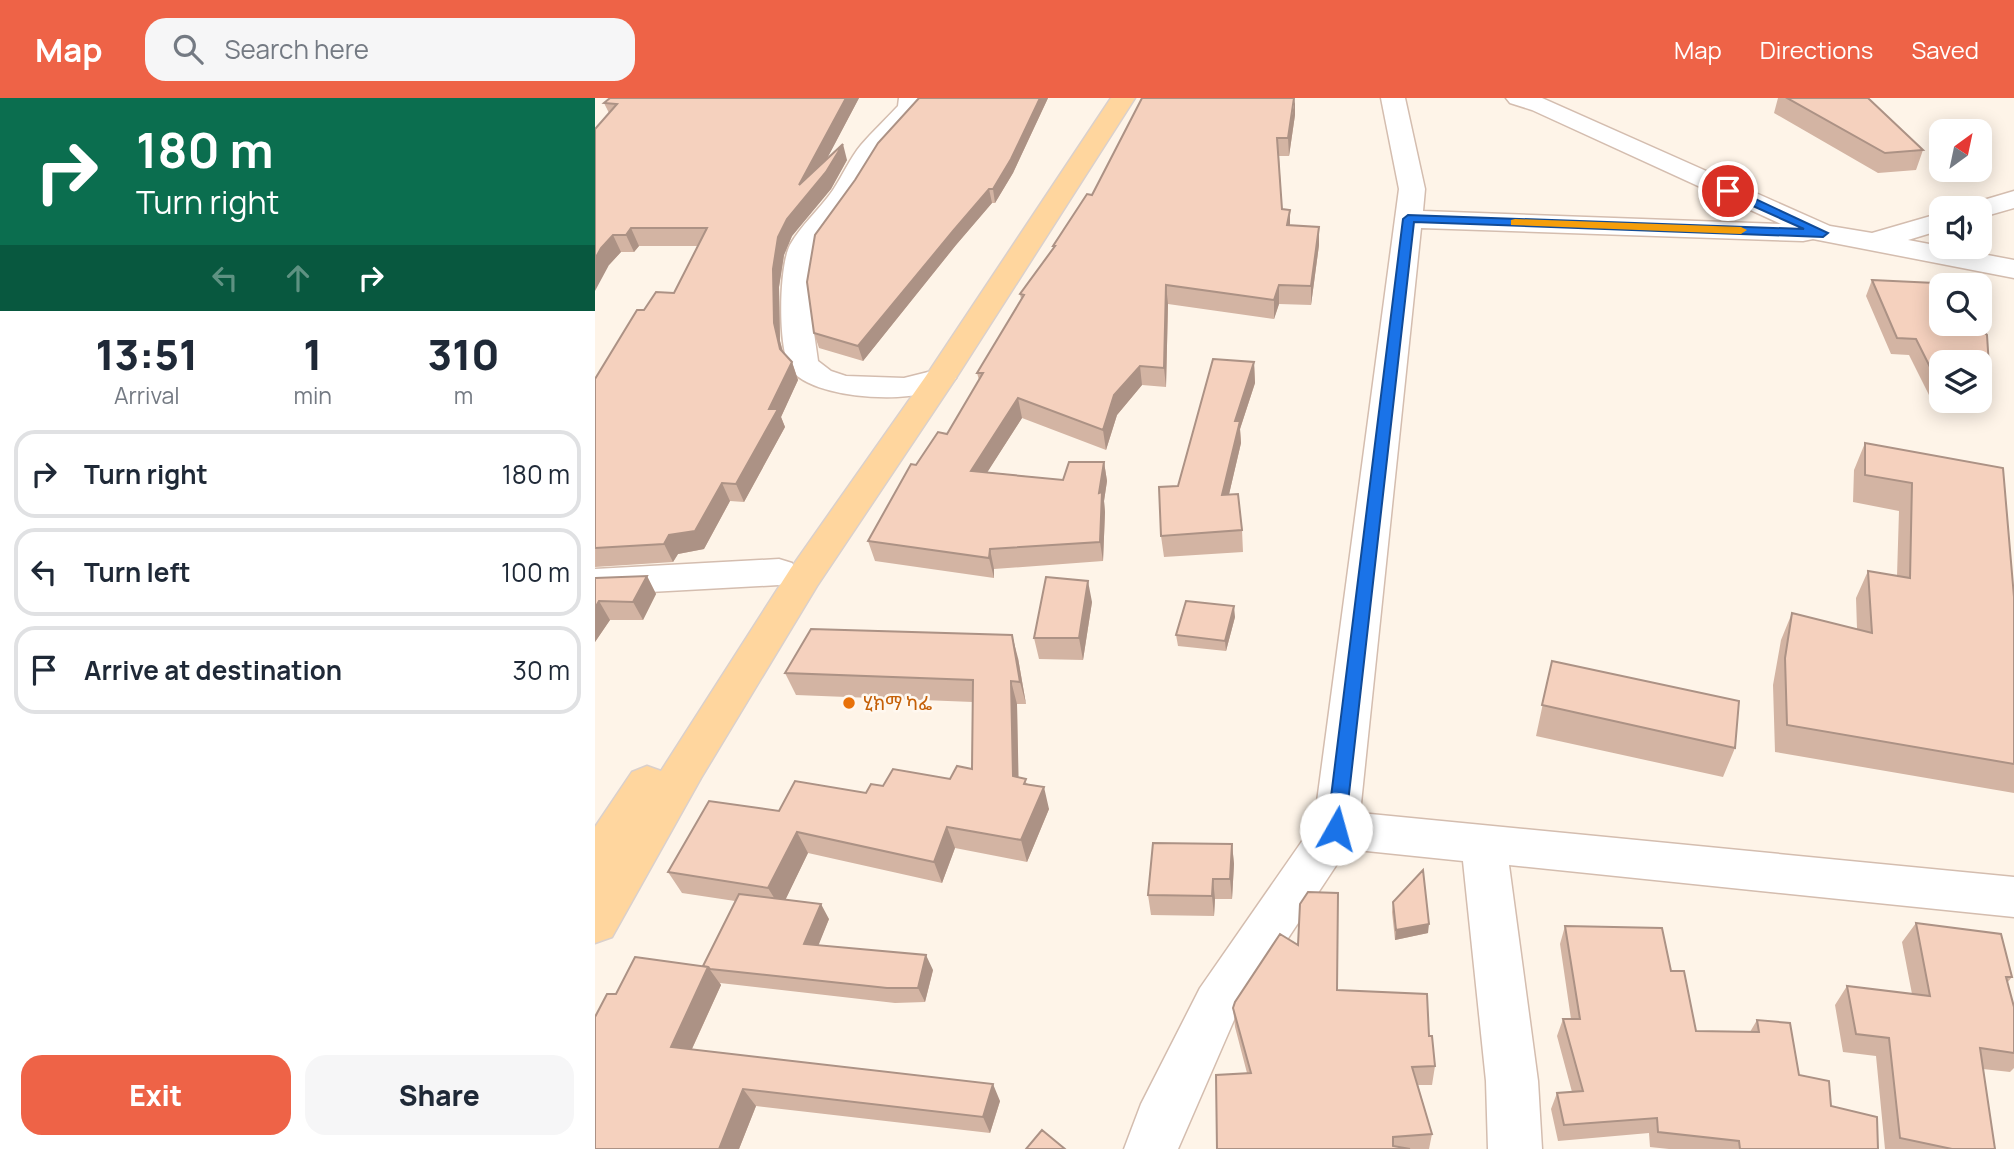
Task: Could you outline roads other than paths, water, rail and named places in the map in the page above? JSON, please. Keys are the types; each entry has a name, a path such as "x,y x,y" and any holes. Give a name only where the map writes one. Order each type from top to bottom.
{"main road":[{"path":"595,922 673,765 779,572 905,388 1091,98"},
{"path":"595,865 673,765 804,577 940,378 1123,98"}],"street":[{"path":"911,98 910,108 890,132 869,150 844,193 803,247 794,297 803,364 820,378 843,386 905,388 940,378"},
{"path":"1150,1149 1217,1004 1336,829 1412,189 1393,98"},
{"path":"1517,98 1540,105 1823,233"},
{"path":"1992,205 2014,199"},
{"path":"1408,219 1823,233 2014,270"},
{"path":"1873,242 1929,225"},
{"path":"595,582 779,572"},
{"path":"1336,829 2014,897"},
{"path":"1484,844 1512,1081 1514,1149"}],"place":[{"name":"ሂክማ ካፌ","path":"849,703"}]}
